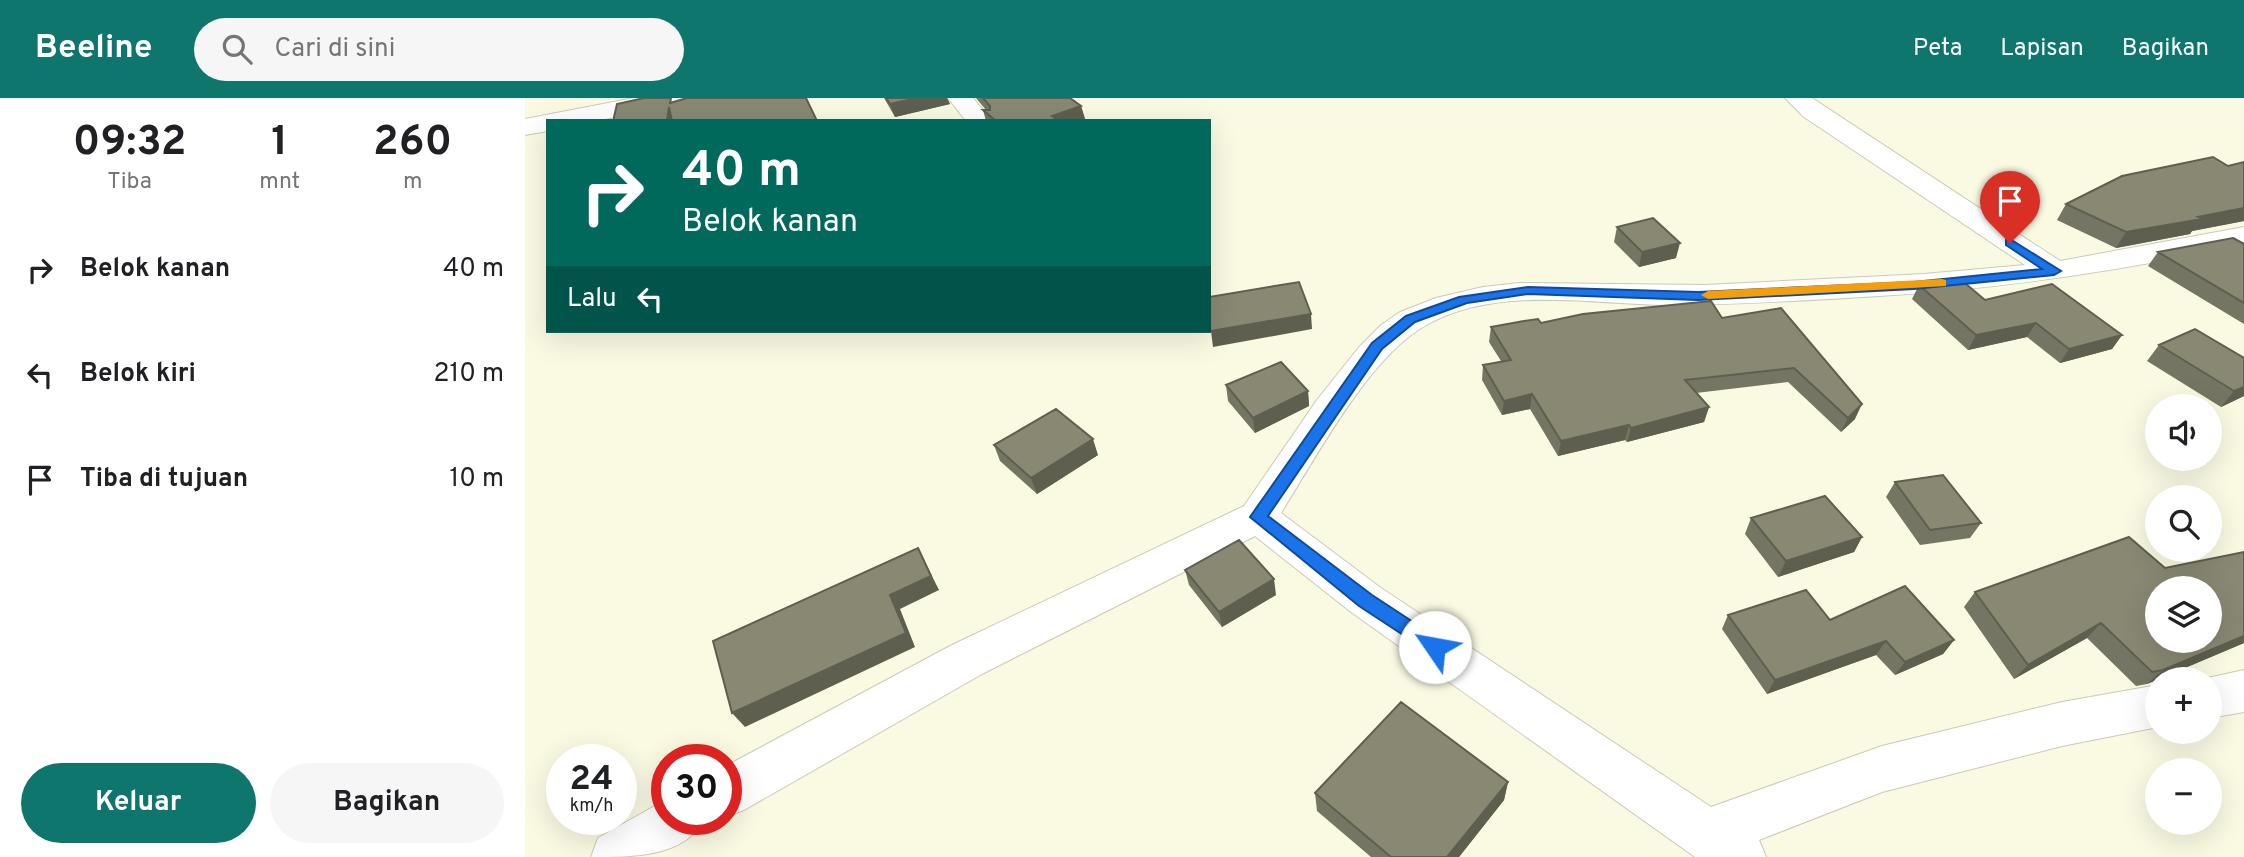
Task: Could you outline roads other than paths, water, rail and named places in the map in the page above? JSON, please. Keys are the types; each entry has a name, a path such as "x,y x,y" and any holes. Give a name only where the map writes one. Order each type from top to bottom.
{"street":[{"path":"569,119 670,98"},
{"path":"960,98 978,119"},
{"path":"1797,98 1813,112 2054,271"},
{"path":"525,127 546,123"},
{"path":"742,784 966,660 1258,517 1377,346 1411,319 1464,300 1528,290 1698,296 1914,286 2135,259 2244,236"},
{"path":"1258,517 1366,600 1724,846 1882,769 2062,724 2145,708"},
{"path":"2222,694 2244,691"},
{"path":"617,857 653,835"}]}
